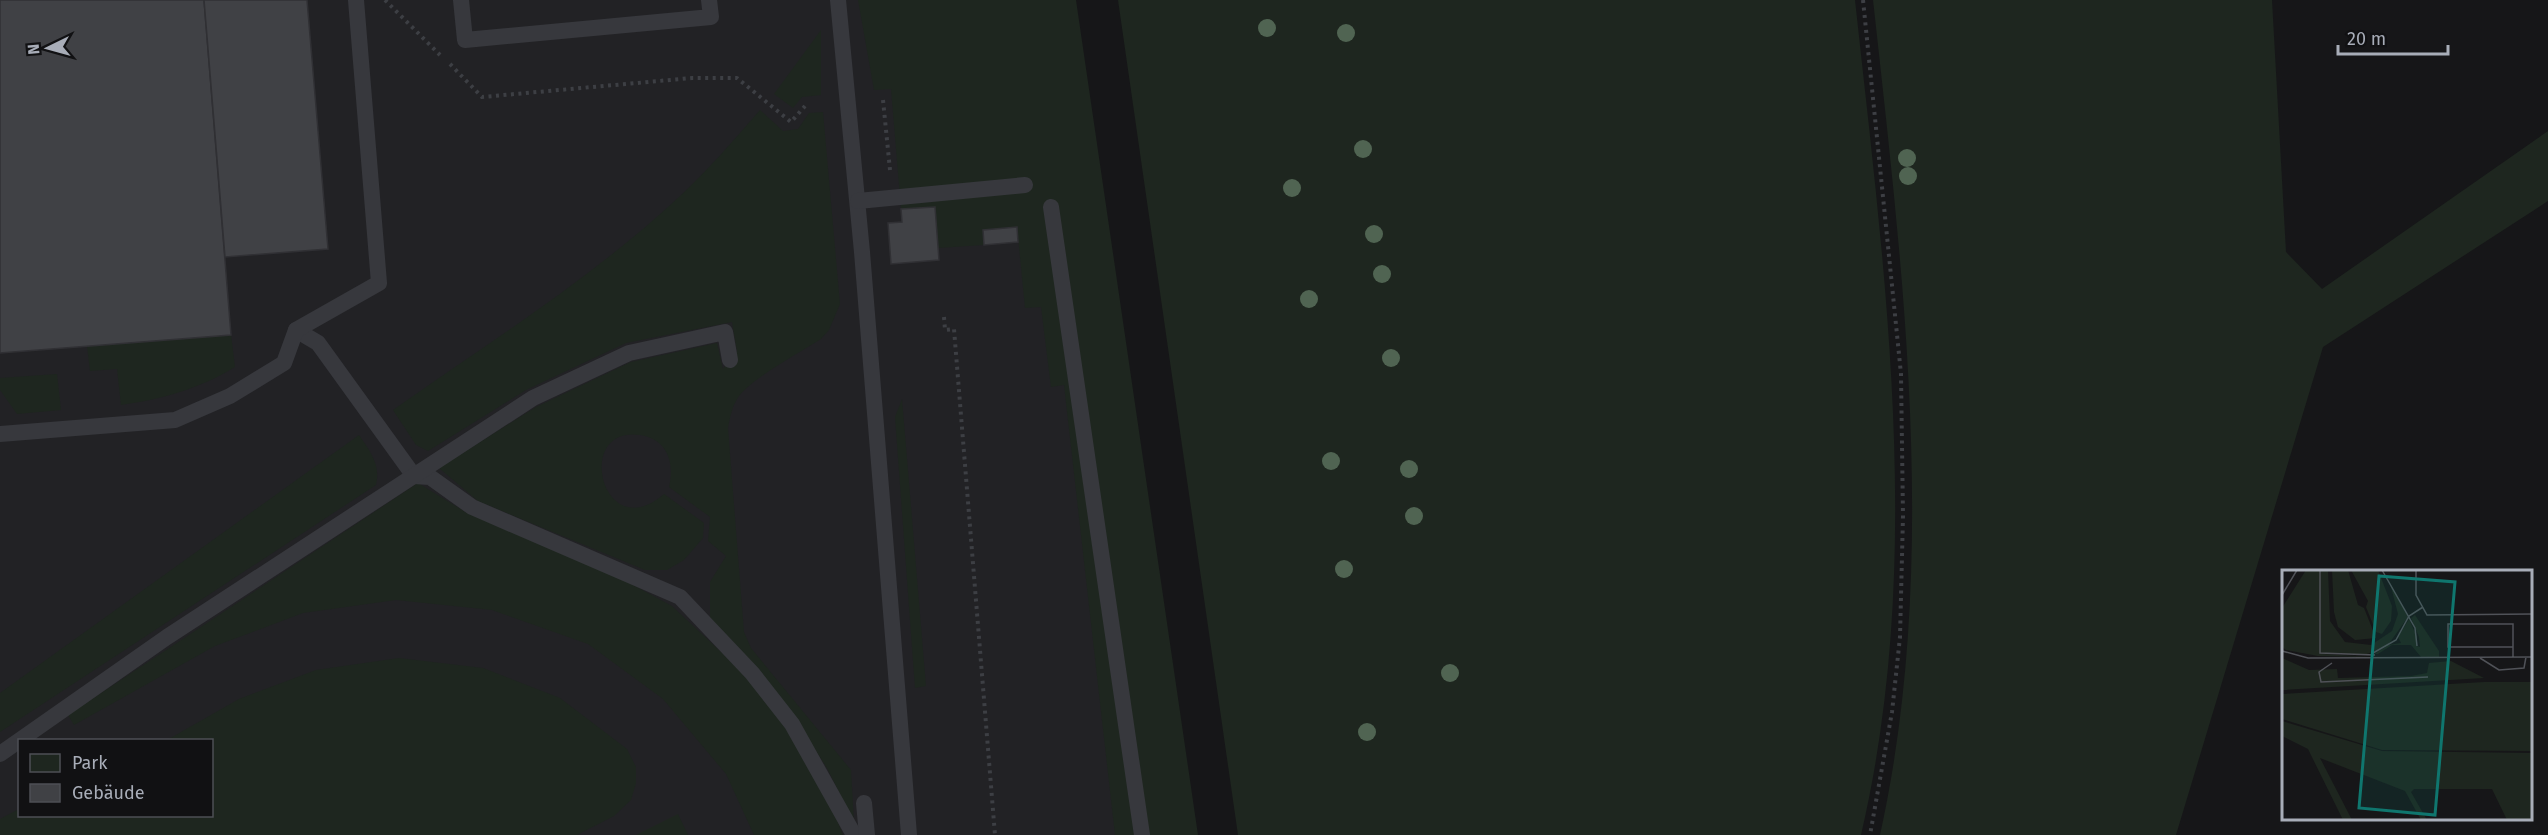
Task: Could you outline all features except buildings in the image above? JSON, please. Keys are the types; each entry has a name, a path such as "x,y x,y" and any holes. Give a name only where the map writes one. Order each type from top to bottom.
{"lane":[{"path":"0,434 175,420 230,396 284,363 296,330 379,283 356,0"},
{"path":"461,0 465,40 711,17 709,0"},
{"path":"838,0 858,201 909,835"},
{"path":"858,201 1026,185"},
{"path":"1051,207 1142,835"},
{"path":"296,330 318,343 414,476"},
{"path":"21,739 167,637 533,398 629,353 725,332 730,360"},
{"path":"414,476 430,477 472,507 680,597 752,673 792,724 854,835"},
{"path":"0,754 18,741"},
{"path":"864,803 867,835"}],"path":[{"path":"385,0 482,97 692,78 737,78 791,122 805,106"},
{"path":"1863,0 1901,374 1903,504 1899,648 1892,712 1870,835"},
{"path":"883,100 893,199"},
{"path":"944,317 945,330 954,329 995,835"}],"shaded area":[{"path":"0,0 1029,0 1151,835 0,835"}],"green space":[{"path":"858,0 1076,0 1198,835 1115,835 1064,385 1051,387 1041,307 1025,308 1017,227 983,230 984,245 938,248 935,207 901,209 891,89 874,90"},
{"path":"1118,0 1855,0 1887,313 1893,418 1895,523 1891,628 1880,732 1861,835 1238,835"},
{"path":"1873,0 2272,0 2286,252 2322,289 2548,131 2548,201 2323,347 2176,835 1880,835 1898,732 1908,628 1912,523 1910,418 1904,312"},
{"path":"821,30 821,95 802,97 793,108 774,94"},
{"path":"760,110 783,131 798,129 809,113 823,112 840,304 829,330 821,339 755,381 739,396 732,412 728,428 744,632 751,648 851,770 854,822 827,768 793,716 710,618 710,582 726,556 708,541 710,517 669,487 670,461 667,453 657,441 640,435 619,437 607,448 602,464 604,481 611,496 625,506 642,507 664,494 704,523 703,538 684,560 667,570 645,570 478,501 439,468 536,407 631,362 717,343 723,369 737,351 732,322 626,343 526,390 428,451 416,445 393,410 576,282 646,227 690,187"},
{"path":"231,335 235,367 194,387 151,400 121,405 117,369 90,371 87,346"},
{"path":"57,374 61,410 17,414 0,390 0,378"},
{"path":"902,399 926,686 915,688 895,417"},
{"path":"359,435 376,465 376,485 0,732 0,693"},
{"path":"418,483 467,513 620,578 672,606 750,679 790,732 833,810 843,835 754,835 726,774 663,699 588,644 492,610 396,600 303,613 215,646 74,725 68,715"},
{"path":"399,658 483,668 560,698 627,749 636,767 636,783 631,800 614,816 577,835 0,835 0,819 18,810 18,817 213,817 213,739 169,739 239,699 316,670"},
{"path":"678,814 688,835 636,835"}]}
